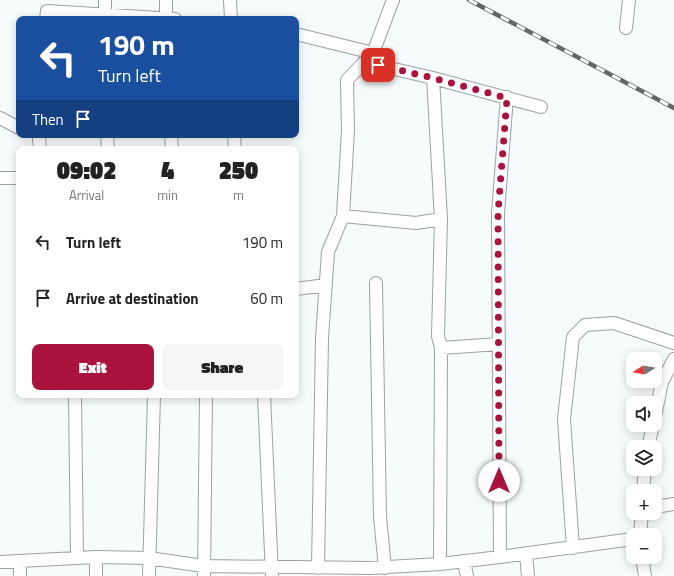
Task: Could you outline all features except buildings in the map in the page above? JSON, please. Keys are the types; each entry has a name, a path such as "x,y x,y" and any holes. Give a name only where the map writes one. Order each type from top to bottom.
{"street":[{"path":"105,0 105,16"},
{"path":"166,0 169,16"},
{"path":"230,0 231,16"},
{"path":"318,568 322,338 328,252 343,216 348,130 347,80 373,53 393,0"},
{"path":"626,28 629,0"},
{"path":"46,16 47,11 95,16"},
{"path":"299,35 373,53"},
{"path":"364,62 433,78 542,107"},
{"path":"433,78 441,219 438,336 441,348 440,564"},
{"path":"500,557 498,213 507,98"},
{"path":"0,118 16,126"},
{"path":"0,178 16,178"},
{"path":"343,216 416,223 441,219"},
{"path":"376,284 380,517 385,568"},
{"path":"299,289 326,285"},
{"path":"573,548 564,419 573,337 585,325 614,323 674,344"},
{"path":"441,348 498,344"},
{"path":"659,396 662,382 674,359"},
{"path":"75,398 77,558"},
{"path":"149,576 148,558 152,504 154,398"},
{"path":"204,571 206,398"},
{"path":"264,398 272,571"},
{"path":"662,506 674,504"},
{"path":"0,562 96,557 148,558 204,571 272,571 318,568 354,572 385,568 413,571 440,564 626,540"},
{"path":"526,554 528,576"},
{"path":"96,557 96,576"},
{"path":"20,561 20,576"},
{"path":"464,561 467,576"},
{"path":"643,564 645,576"}],"railway":[{"path":"469,0 674,108"}],"route":[{"path":"378,65 507,98 498,213 499,481"}]}
